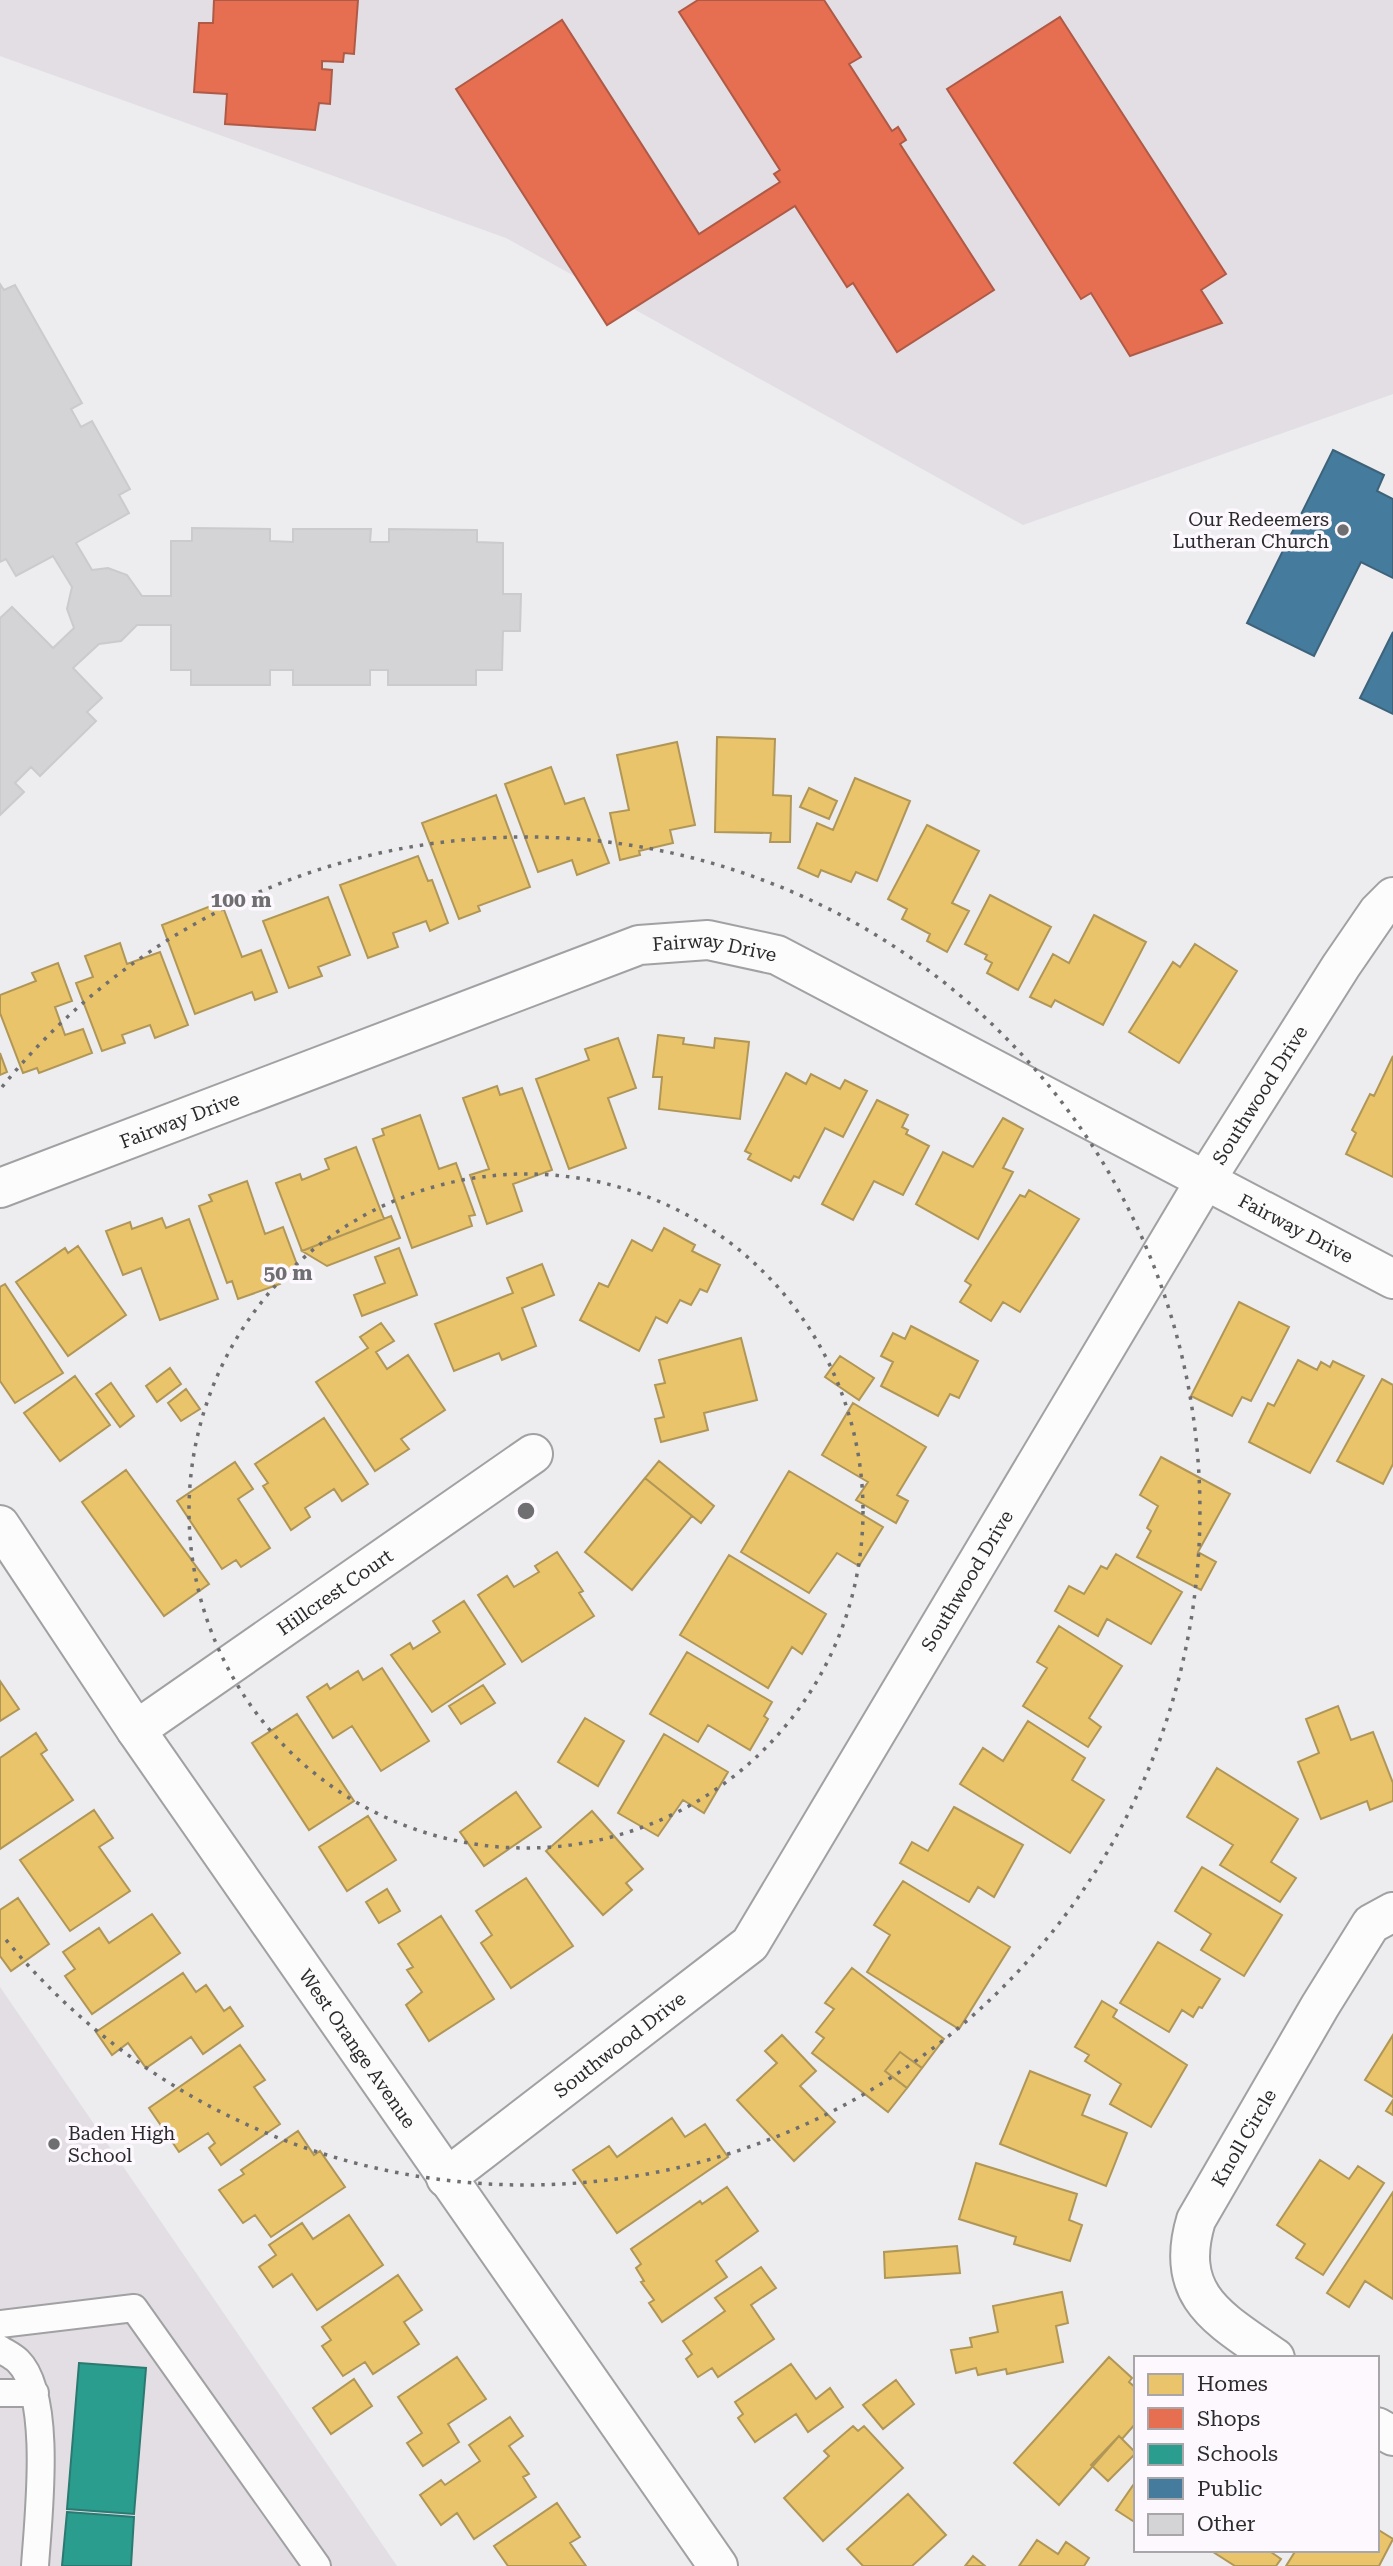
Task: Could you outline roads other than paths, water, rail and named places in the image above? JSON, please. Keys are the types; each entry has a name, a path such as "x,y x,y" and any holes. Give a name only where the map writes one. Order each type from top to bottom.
{"street":[{"name":"Southwood Drive","path":"446,2178 750,1944 1205,1181 1341,966 1378,912 1393,897"},
{"name":"Fairway Drive","path":"0,1188 639,945 708,940 777,955 1393,1279"},
{"name":"Hillcrest Court","path":"136,1730 533,1454"},
{"name":"West Orange Avenue","path":"0,1525 136,1730 718,2566"},
{"name":"Knoll Circle","path":"1272,2356 1217,2317 1199,2297 1189,2273 1188,2246 1196,2220 1320,2006 1371,1924 1393,1912"}],"lane":[{"path":"0,2324 134,2308 317,2566"},
{"path":"0,2349 19,2361 35,2393 41,2460 35,2566"},
{"path":"0,2393 35,2393"}],"place":[{"name":"Our Redeemers Lutheran Church","path":"1343,530"},
{"name":"Baden High School","path":"54,2144"}]}
